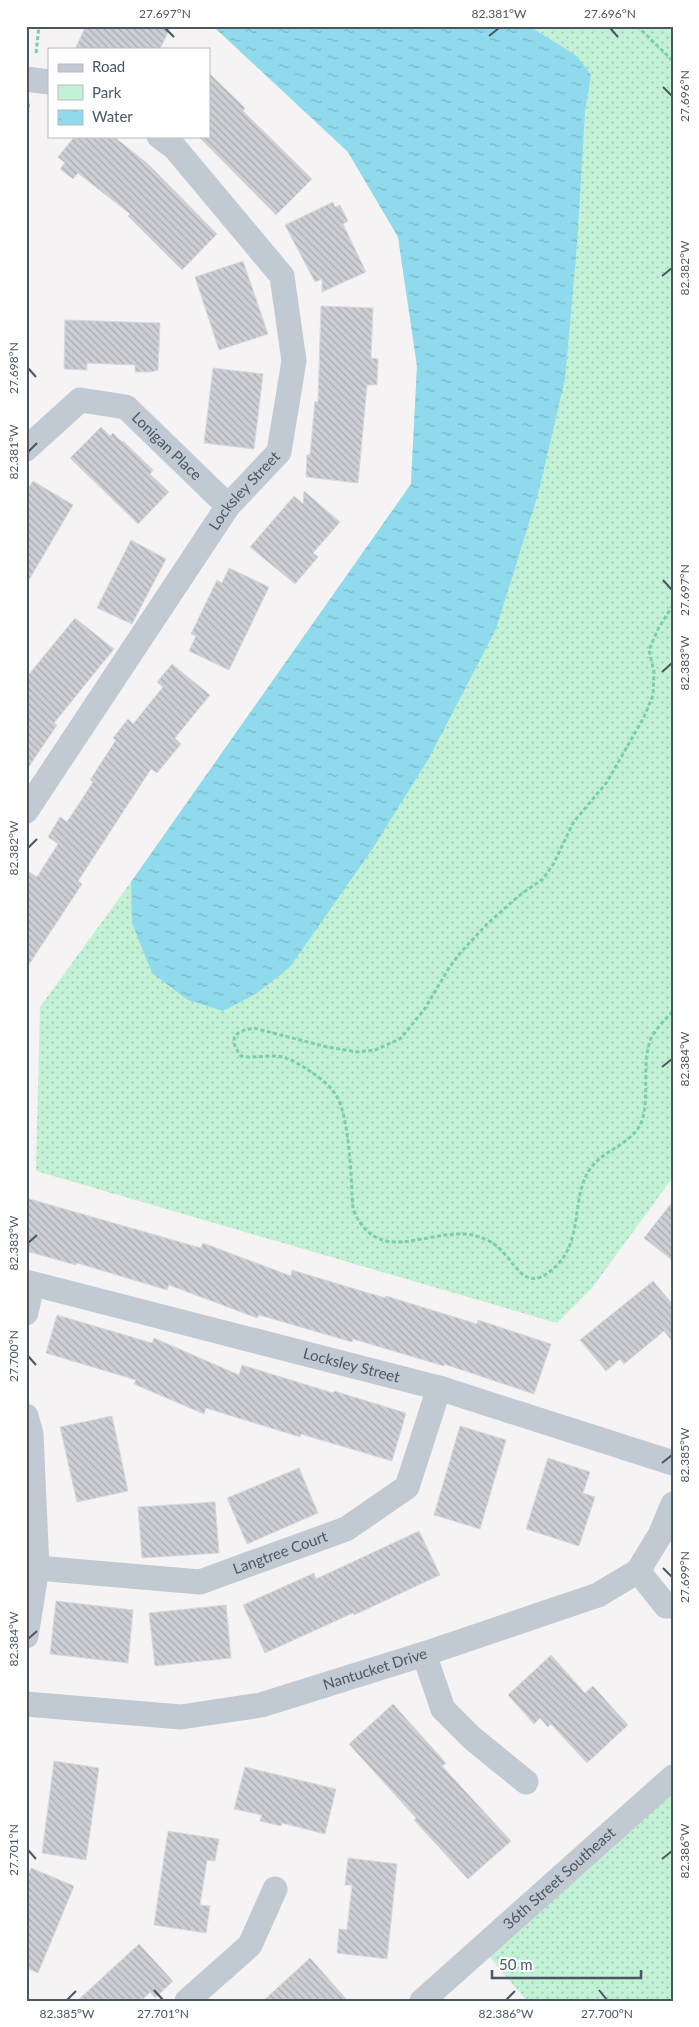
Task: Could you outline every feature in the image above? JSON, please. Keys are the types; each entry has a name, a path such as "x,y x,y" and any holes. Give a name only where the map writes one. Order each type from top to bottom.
{"street":[{"name":"Locksley Street","path":"26,811 228,506 279,452 294,361 282,276 175,148 162,138"},
{"name":"Lonigan Place","path":"26,449 80,400 126,407 228,506"},
{"name":"Locksley Street","path":"29,1284 439,1388 673,1463"},
{"path":"26,1313 29,1284"},
{"name":"Langtree Court","path":"38,1568 200,1582 346,1529 407,1487 439,1388"},
{"path":"26,1416 31,1434 38,1568 26,1636"},
{"name":"Nantucket Drive","path":"26,1704 180,1717 261,1705 424,1654 598,1595 638,1571 660,1535 673,1504"},
{"path":"638,1571 666,1606 673,1606"},
{"path":"424,1654 443,1709 472,1738 526,1782"},
{"name":"36th Street Southeast","path":"422,2001 673,1777"},
{"path":"187,2001 250,1945 275,1889"}],"path":[{"path":"36,53 39,26"},
{"path":"637,26 673,61"},
{"path":"26,128 35,86"},
{"path":"673,605 658,629 649,650 654,672 653,695 644,717 607,782 573,823 554,863 543,879 500,912 461,952 444,975 424,1010 400,1039 374,1050 358,1052 327,1047 254,1028 242,1030 233,1039 234,1045 241,1056 285,1057 318,1076 335,1094 342,1108 345,1123 353,1209 358,1220 374,1237 400,1244 442,1234 475,1236 494,1243 520,1273 527,1278 534,1278 544,1275 558,1264 566,1254 572,1240 580,1194 587,1173 593,1164 629,1138 643,1118 650,1040 673,1011"}],"green space":[{"path":"213,26 673,26 673,1177 592,1288 557,1323 36,1171 40,1007 131,882 411,484 417,366 398,237 348,152"},
{"path":"673,1791 673,2001 527,2001 488,1955"}],"water":[{"path":"213,26 529,26 577,56 591,75 585,112 577,245 565,379 538,494 496,629 429,758 373,848 290,967 257,993 223,1011 188,1000 152,973 132,923 131,882 411,484 417,366 398,237 348,152"}],"building":[{"path":"86,26 171,26 160,48 75,48"},
{"path":"210,74 245,108 243,111 312,179 276,215 200,138 210,138"},
{"path":"73,138 116,138 148,164 217,234 182,270 128,216 130,214 78,173 73,179 60,169 65,163 58,157"},
{"path":"333,202 335,207 340,205 348,221 343,224 366,272 322,292 322,279 315,282 285,225"},
{"path":"243,261 268,334 219,350 195,277"},
{"path":"321,306 373,308 371,358 378,359 377,385 367,385 358,483 306,477 307,455 310,455 315,401 318,402"},
{"path":"65,320 160,323 158,370 135,372 135,365 87,363 87,370 64,369"},
{"path":"213,368 263,374 254,449 204,443"},
{"path":"101,427 110,436 113,433 123,441 153,470 150,474 169,492 138,524 70,458"},
{"path":"33,481 73,505 26,585 26,492"},
{"path":"304,491 340,522 313,553 318,557 295,584 250,547 294,496 303,504"},
{"path":"131,540 166,559 132,624 97,608"},
{"path":"229,568 269,587 229,670 189,651 196,636 191,634 217,580 222,583"},
{"path":"75,618 114,649 54,723 57,725 26,771 26,678"},
{"path":"172,664 210,695 175,738 181,744 157,773 151,769 78,881 82,884 26,969 26,870 37,877 58,844 48,837 60,817 67,822 93,782 90,780 116,740 113,738 128,719 133,724 163,687 157,682"},
{"path":"26,1198 201,1248 203,1243 291,1276 292,1270 477,1324 478,1320 551,1344 534,1394 444,1364 444,1366 353,1339 352,1342 259,1315 257,1318 169,1285 167,1290 77,1263 76,1265 26,1251"},
{"path":"673,1201 673,1261 644,1238"},
{"path":"653,1281 673,1305 673,1342 664,1331 624,1364 620,1359 606,1371 580,1340"},
{"path":"57,1315 152,1343 154,1338 239,1375 242,1365 406,1413 392,1461 301,1434 300,1437 206,1408 204,1414 134,1384 136,1380 46,1353"},
{"path":"112,1416 128,1491 77,1502 60,1427"},
{"path":"460,1426 506,1440 480,1529 434,1515"},
{"path":"548,1458 590,1472 583,1493 595,1497 579,1546 526,1529"},
{"path":"299,1468 318,1513 247,1544 227,1498"},
{"path":"215,1502 219,1553 142,1558 138,1507"},
{"path":"419,1531 440,1575 354,1615 353,1613 265,1653 243,1605 314,1573 316,1579"},
{"path":"56,1601 133,1610 128,1663 50,1654"},
{"path":"226,1605 231,1658 155,1666 149,1613"},
{"path":"551,1655 585,1693 593,1686 628,1725 587,1763 551,1724 548,1727 540,1718 534,1724 508,1695"},
{"path":"393,1704 446,1763 442,1766 511,1841 468,1879 349,1744"},
{"path":"54,1761 99,1768 86,1860 42,1853"},
{"path":"245,1767 336,1789 325,1834 282,1823 281,1826 260,1821 262,1815 234,1809"},
{"path":"168,1831 219,1839 215,1861 207,1860 200,1905 210,1906 206,1933 154,1925"},
{"path":"348,1858 397,1864 387,1959 337,1953 339,1929 347,1930 352,1885 345,1885"},
{"path":"31,1868 74,1886 38,1973 26,1968 26,1879"},
{"path":"139,1944 173,1981 155,1998 150,1992 141,2001 77,2001"},
{"path":"310,1958 348,2001 263,2001"}]}
